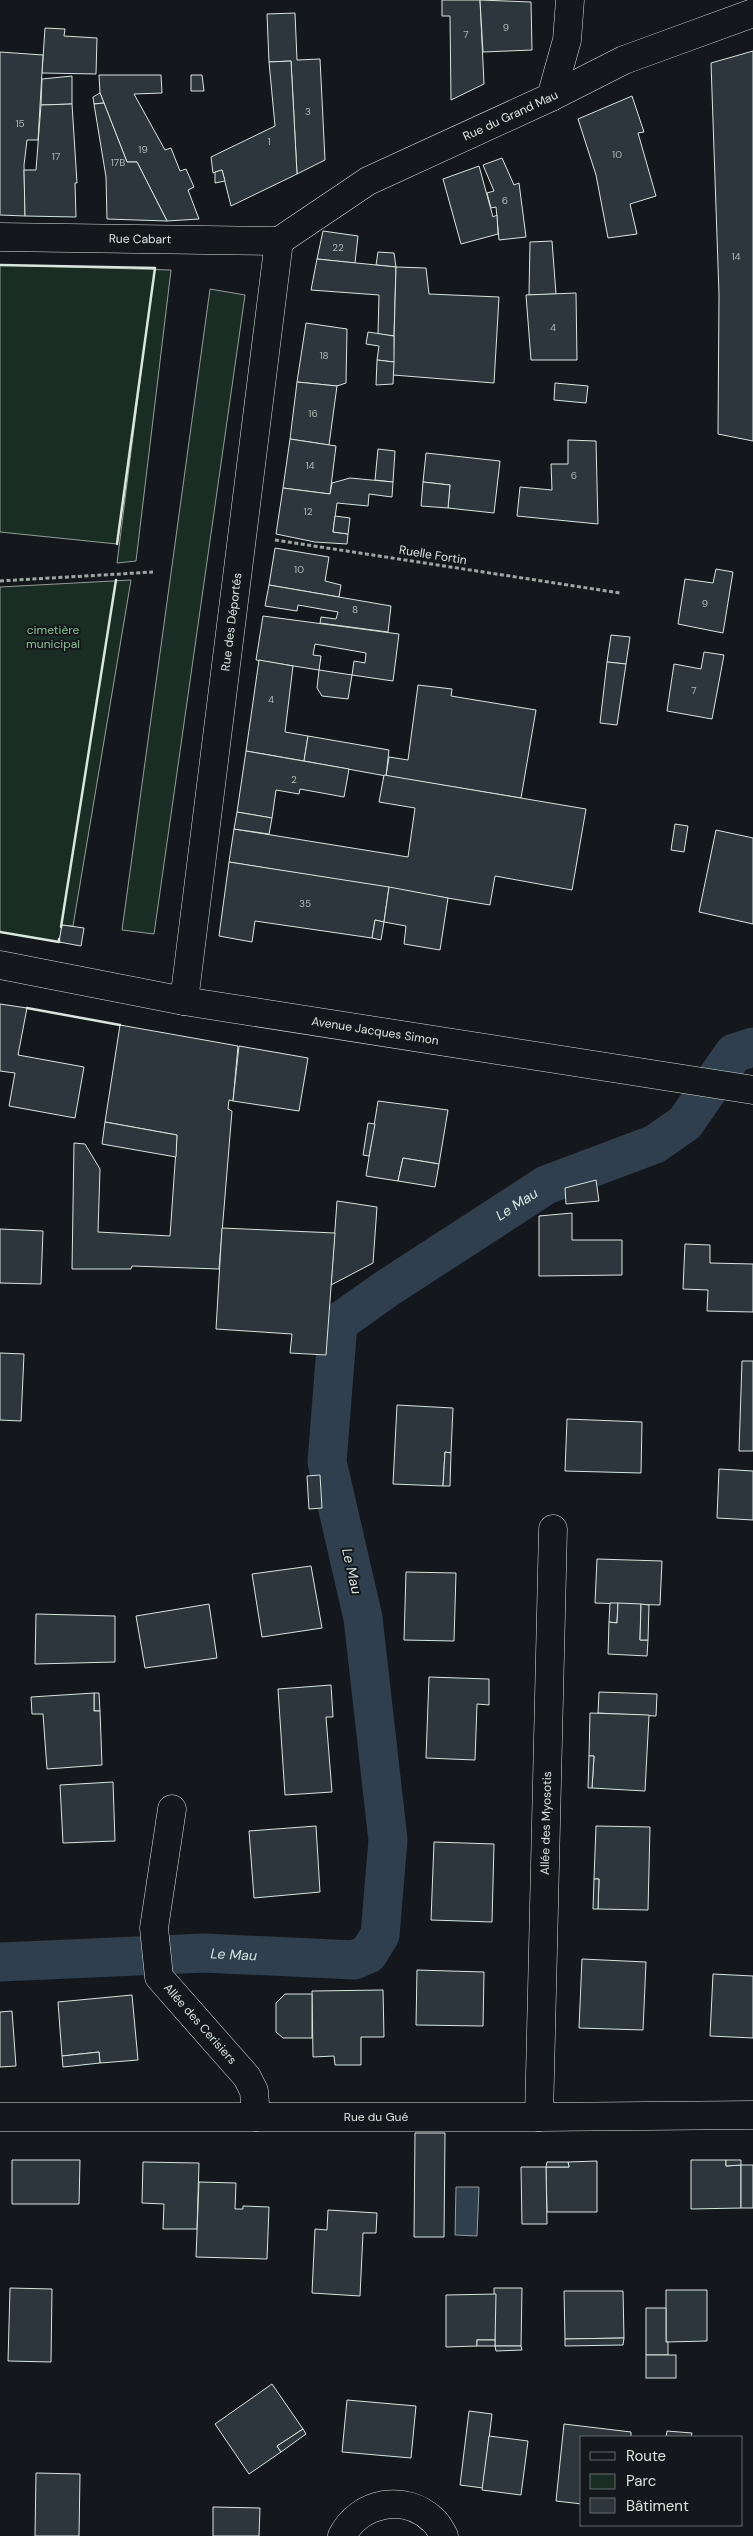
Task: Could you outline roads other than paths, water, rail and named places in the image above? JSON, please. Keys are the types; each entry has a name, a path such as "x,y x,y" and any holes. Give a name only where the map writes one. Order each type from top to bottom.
{"street":[{"path":"551,97 567,40 570,0"},
{"name":"Rue du Grand Mau","path":"279,241 368,181 551,97 624,60 753,13"},
{"name":"Rue Cabart","path":"0,237 279,241"},
{"name":"Rue des Déportés","path":"184,1001 279,241"},
{"name":"Avenue Jacques Simon","path":"0,965 184,1001 274,1013 679,1080 751,1090"},
{"name":"Allée des Myosotis","path":"539,2117 553,1529"},
{"name":"Allée des Cerisiers","path":"172,1809 154,1928 159,1977 247,2077 254,2091 256,2117"},
{"name":"Rue du Gué","path":"0,2117 753,2115"},
{"path":"342,2536 348,2524 366,2509 390,2503 414,2507 434,2520 444,2536"}],"water":[{"path":"456,2187 479,2187 477,2236 455,2235"}],"waterway":[{"name":"Le Mau","path":"0,1962 204,1953 354,1960 368,1954 380,1935 388,1840 363,1618 327,1462 338,1323 386,1289 546,1185 655,1144 685,1123 734,1053 753,1047"}],"park label":[{"name":"cimetière municipal","path":"53,637"}]}
